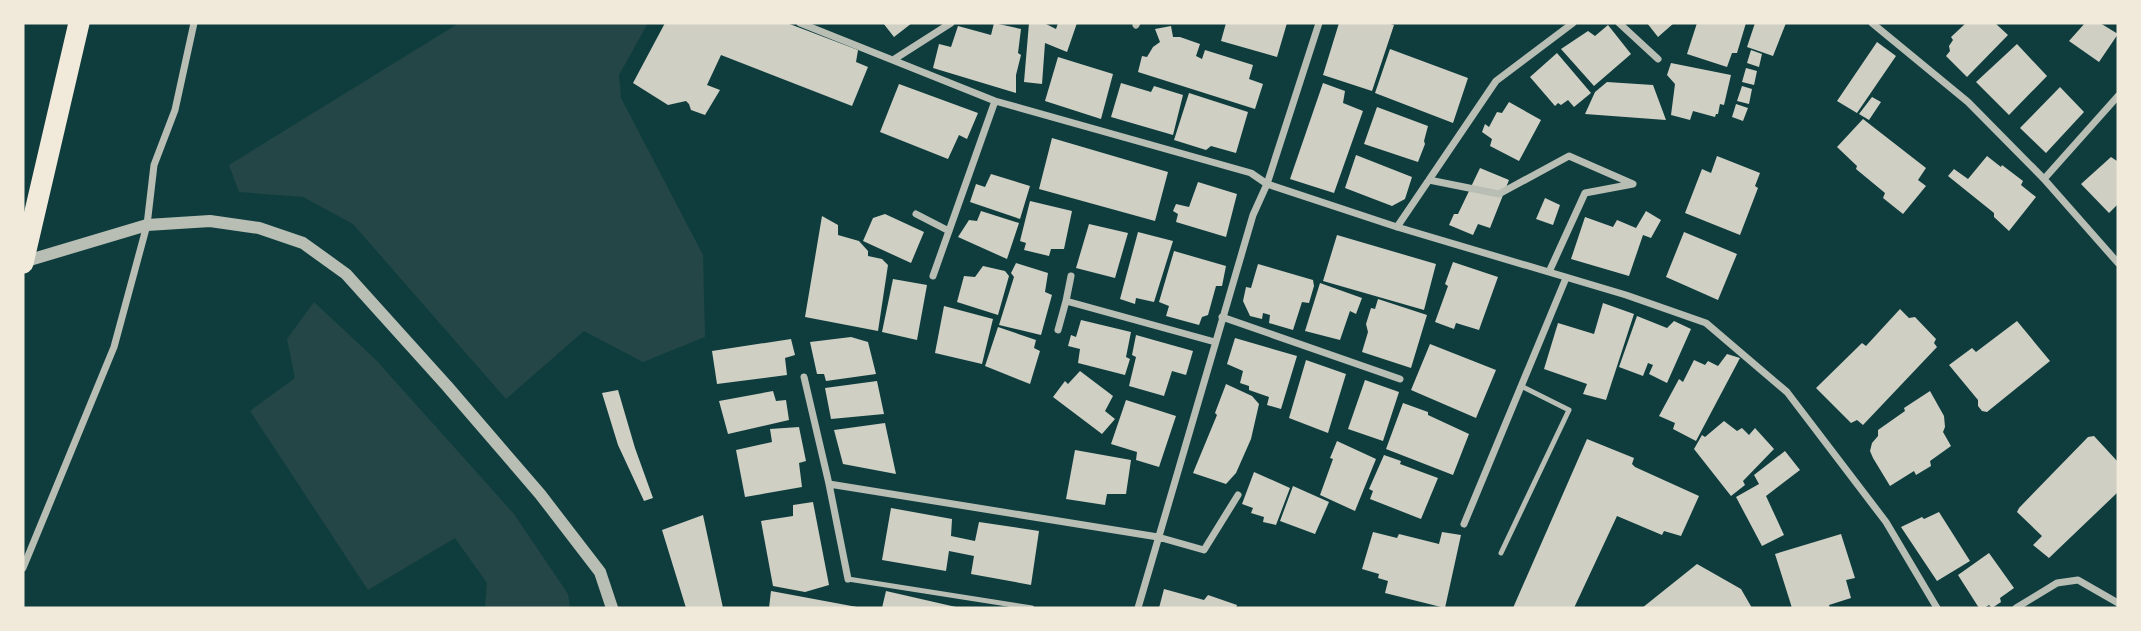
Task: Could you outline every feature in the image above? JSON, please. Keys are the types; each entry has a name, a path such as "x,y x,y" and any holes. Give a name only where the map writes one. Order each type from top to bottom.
{"highway":[{"path":"23,263 79,23"}],"street":[{"path":"23,568 114,347 147,225 153,165 175,110 194,23"},
{"path":"800,23 995,101 1251,173 1267,184 1397,227 1549,272 1706,323 1787,392 1886,522 1937,608"},
{"path":"893,60 951,23"},
{"path":"1138,608 1253,215 1267,184 1319,23"},
{"path":"1397,227 1496,81 1573,23"},
{"path":"1619,23 1658,59"},
{"path":"1872,23 1968,103 2044,178 2118,263"},
{"path":"2044,178 2118,96"},
{"path":"933,276 995,101"},
{"path":"1429,180 1499,194 1569,156 1633,184 1585,193 1549,272"},
{"path":"916,214 949,231"},
{"path":"23,263 147,225 210,221 259,228 303,243 346,274 540,494 600,572 612,608"},
{"path":"1058,330 1071,276"},
{"path":"1464,524 1566,278"},
{"path":"1066,301 1215,342"},
{"path":"1223,317 1400,379"},
{"path":"804,377 848,579"},
{"path":"829,484 1158,537 1204,550 1238,495"},
{"path":"2016,608 2057,583 2078,580 2118,603"}],"lane":[{"path":"1501,553 1569,410 1521,386"},
{"path":"848,579 1032,608"}],"shaded area":[{"path":"457,23 648,23 619,75 621,98 703,255 705,337 643,362 584,331 506,399 353,224 303,197 239,192 229,165"},
{"path":"314,302 376,360 514,514 568,594 570,608 485,608 487,583 455,538 368,590 250,411 295,378 287,339"}],"building":[{"path":"665,23 787,23 858,50 856,62 868,67 852,106 721,55 707,85 720,90 705,115 691,110 686,101 668,105 633,83"},
{"path":"883,23 912,23 894,37"},
{"path":"994,23 1021,29 1016,93 933,68 939,44 951,47 958,26 991,35"},
{"path":"1029,23 1044,23 1056,29 1058,23 1077,23 1067,52 1045,43 1042,84 1024,82"},
{"path":"1226,23 1287,23 1277,57 1221,41"},
{"path":"1339,23 1394,25 1372,91 1323,75"},
{"path":"1647,23 1674,23 1658,37"},
{"path":"1697,23 1746,23 1737,53 1732,53 1727,67 1687,54"},
{"path":"1755,23 1786,23 1773,56 1747,47"},
{"path":"1966,23 1995,23 2008,35 1967,77 1946,56 1953,40 1951,37"},
{"path":"2085,23 2100,23 2118,34 2099,62 2069,41"},
{"path":"1608,25 1631,54 1594,86 1561,49 1588,31 1595,36"},
{"path":"1171,26 1173,37 1200,44 1196,56 1202,59 1205,50 1253,65 1249,79 1263,84 1255,109 1138,72 1142,56 1147,57 1160,42 1155,29"},
{"path":"1877,42 1896,56 1857,113 1837,101"},
{"path":"2017,44 2047,76 2009,115 1976,82"},
{"path":"1390,49 1468,78 1453,123 1375,93"},
{"path":"1751,50 1762,54 1759,67 1747,63"},
{"path":"1557,53 1591,93 1574,107 1568,100 1555,106 1530,77"},
{"path":"1058,57 1113,74 1101,119 1045,101"},
{"path":"1671,63 1731,75 1724,105 1720,104 1715,117 1693,111 1690,120 1671,115 1675,84 1667,75"},
{"path":"1746,68 1757,71 1754,85 1742,82"},
{"path":"1607,82 1653,85 1666,120 1585,114 1595,92"},
{"path":"1121,83 1151,92 1154,86 1183,95 1173,135 1111,117"},
{"path":"1323,83 1345,91 1343,103 1363,111 1334,193 1290,179"},
{"path":"899,84 978,113 967,139 959,135 948,159 880,132"},
{"path":"1742,86 1752,89 1749,104 1737,101"},
{"path":"2060,87 2084,112 2046,153 2020,128"},
{"path":"1189,93 1248,112 1236,153 1211,146 1206,150 1174,140"},
{"path":"1872,97 1881,102 1869,120 1859,114"},
{"path":"1509,102 1541,120 1519,161 1490,146 1492,139 1482,132 1485,124 1489,127 1497,112 1502,113"},
{"path":"1736,104 1748,108 1743,121 1732,117"},
{"path":"1377,107 1428,126 1418,162 1364,144"},
{"path":"1863,119 1926,168 1918,180 1926,186 1903,214 1883,198 1885,193 1856,169 1857,166 1837,147"},
{"path":"1052,138 1168,172 1155,221 1039,189"},
{"path":"1356,155 1412,177 1405,199 1392,206 1345,188"},
{"path":"1717,156 1760,173 1755,186 1758,188 1740,235 1685,213 1702,169 1711,173"},
{"path":"1987,156 2023,181 2021,185 2036,197 2009,231 1994,217 1994,213 1948,176 1954,169 1968,179"},
{"path":"2111,157 2118,160 2118,204 2109,213 2081,184"},
{"path":"1480,168 1509,180 1490,228 1478,224 1473,235 1449,225 1454,214 1458,214"},
{"path":"991,174 1030,186 1020,219 970,202 976,184 985,187"},
{"path":"1198,182 1237,194 1226,237 1176,222 1178,214 1173,211 1176,204 1189,207"},
{"path":"1545,198 1560,205 1553,225 1536,219"},
{"path":"1030,201 1072,211 1064,249 1051,249 1049,256 1024,250 1026,243 1020,241"},
{"path":"981,211 1019,223 1007,259 958,237 969,220 977,221"},
{"path":"1646,211 1661,220 1651,238 1643,235 1629,276 1571,259 1585,217 1613,227 1617,220 1636,228"},
{"path":"885,214 924,232 911,263 863,241 873,218"},
{"path":"822,216 838,225 838,235 859,241 868,251 868,256 882,259 888,265 878,331 805,317"},
{"path":"1089,224 1128,233 1115,278 1076,268"},
{"path":"1138,232 1173,241 1154,302 1136,298 1135,304 1120,299"},
{"path":"1684,232 1737,254 1718,300 1666,277"},
{"path":"1337,235 1436,264 1424,310 1323,281"},
{"path":"1174,251 1226,266 1222,286 1216,286 1208,315 1202,317 1199,325 1166,316 1169,306 1159,302"},
{"path":"1453,262 1498,277 1479,330 1456,323 1454,329 1435,322 1448,286 1445,284"},
{"path":"1016,263 1048,273 1045,292 1052,295 1041,335 999,325 1014,277 1011,273"},
{"path":"1258,264 1313,280 1309,303 1302,302 1293,330 1269,323 1270,315 1263,313 1262,319 1250,316 1243,301 1246,287 1251,288"},
{"path":"983,266 1005,271 1009,276 998,315 957,302 964,276 975,277"},
{"path":"893,279 927,285 917,340 882,332"},
{"path":"1320,283 1362,298 1356,314 1350,311 1340,340 1305,331"},
{"path":"1378,299 1427,315 1411,368 1362,352 1368,332 1366,324 1371,308 1375,309"},
{"path":"1603,303 1634,314 1606,400 1583,394 1587,384 1544,369 1558,323 1594,334"},
{"path":"944,306 993,319 982,364 935,353"},
{"path":"1900,309 1909,318 1915,317 1936,339 1934,343 1937,347 1863,425 1857,420 1851,423 1816,388 1862,343 1866,346"},
{"path":"1637,316 1667,328 1674,321 1691,329 1667,383 1649,374 1653,365 1648,363 1643,376 1619,367"},
{"path":"1081,320 1131,332 1126,357 1130,359 1125,375 1078,363 1080,349 1068,346 1071,335 1076,337"},
{"path":"2017,321 2050,361 1987,412 1982,411 1978,400 1949,365 1972,348 1976,352"},
{"path":"998,327 1036,340 1034,348 1040,351 1030,384 985,366"},
{"path":"1136,335 1193,351 1186,375 1172,371 1164,396 1129,386 1136,357 1132,355"},
{"path":"851,337 868,342 876,374 826,381 824,374 817,374 810,342"},
{"path":"1235,338 1297,356 1281,409 1267,405 1269,397 1249,390 1249,386 1240,383 1243,371 1227,364"},
{"path":"791,339 795,355 785,358 787,375 717,384 712,351"},
{"path":"1430,344 1496,370 1476,418 1411,390"},
{"path":"1727,354 1740,358 1696,441 1673,429 1675,423 1659,416 1679,379 1683,382 1694,360 1705,365 1708,361 1718,366"},
{"path":"1306,360 1346,374 1328,433 1289,418"},
{"path":"1080,371 1113,396 1105,411 1115,419 1102,434 1053,397 1065,381 1068,384"},
{"path":"1365,380 1399,392 1383,441 1348,429"},
{"path":"877,381 884,414 831,419 825,388"},
{"path":"1226,384 1252,396 1259,404 1251,439 1236,473 1226,484 1193,473 1217,415 1215,413"},
{"path":"618,390 653,498 644,501 618,445 602,393"},
{"path":"773,391 776,401 786,400 789,420 728,434 719,401"},
{"path":"1930,391 1944,416 1943,432 1951,446 1930,461 1931,466 1916,475 1914,471 1890,486 1870,451 1872,443 1878,436 1878,430"},
{"path":"1126,400 1176,416 1159,467 1136,460 1137,452 1111,444"},
{"path":"1403,403 1428,412 1428,415 1469,434 1453,475 1386,449"},
{"path":"1724,421 1737,431 1742,428 1749,435 1755,428 1774,449 1743,481 1745,485 1731,496 1694,449 1702,435 1705,437"},
{"path":"885,423 896,474 843,464 834,430"},
{"path":"799,427 806,461 799,463 802,487 745,497 736,450 772,442 770,429"},
{"path":"2094,436 2118,462 2118,492 2049,558 2033,545 2042,536 2017,512 2088,437"},
{"path":"1587,439 1634,458 1632,464 1635,467 1699,496 1681,536 1664,531 1662,535 1617,516 1574,608 1513,608"},
{"path":"1337,441 1376,459 1355,511 1320,495"},
{"path":"1075,450 1131,460 1126,494 1107,494 1105,505 1066,499"},
{"path":"1785,451 1800,470 1766,496 1784,535 1762,546 1736,497 1759,484 1754,475"},
{"path":"1384,455 1438,478 1421,519 1370,499 1373,491 1369,489"},
{"path":"1254,472 1290,488 1276,525 1263,522 1264,517 1251,513 1253,508 1242,504"},
{"path":"1293,486 1329,502 1315,534 1280,521"},
{"path":"813,502 829,585 805,592 773,586 761,521 793,516 793,505"},
{"path":"891,508 952,519 951,536 975,541 979,522 1039,531 1031,585 971,574 974,556 949,551 946,571 882,560"},
{"path":"1939,512 1970,561 1937,581 1901,527"},
{"path":"703,515 723,608 686,608 662,530"},
{"path":"1373,532 1397,538 1399,534 1439,544 1442,532 1461,535 1445,608 1385,593 1388,581 1378,578 1379,574 1362,569"},
{"path":"1841,534 1855,578 1846,580 1851,598 1829,605 1830,608 1792,608 1775,554"},
{"path":"1989,553 2014,588 1992,608 1989,605 1979,608 1958,575"},
{"path":"1697,564 1741,589 1752,608 1642,608"},
{"path":"1164,589 1204,600 1208,595 1237,605 1236,608 1159,608"},
{"path":"771,591 857,607 857,608 769,608"},
{"path":"886,591 956,607 956,608 882,608"}]}
